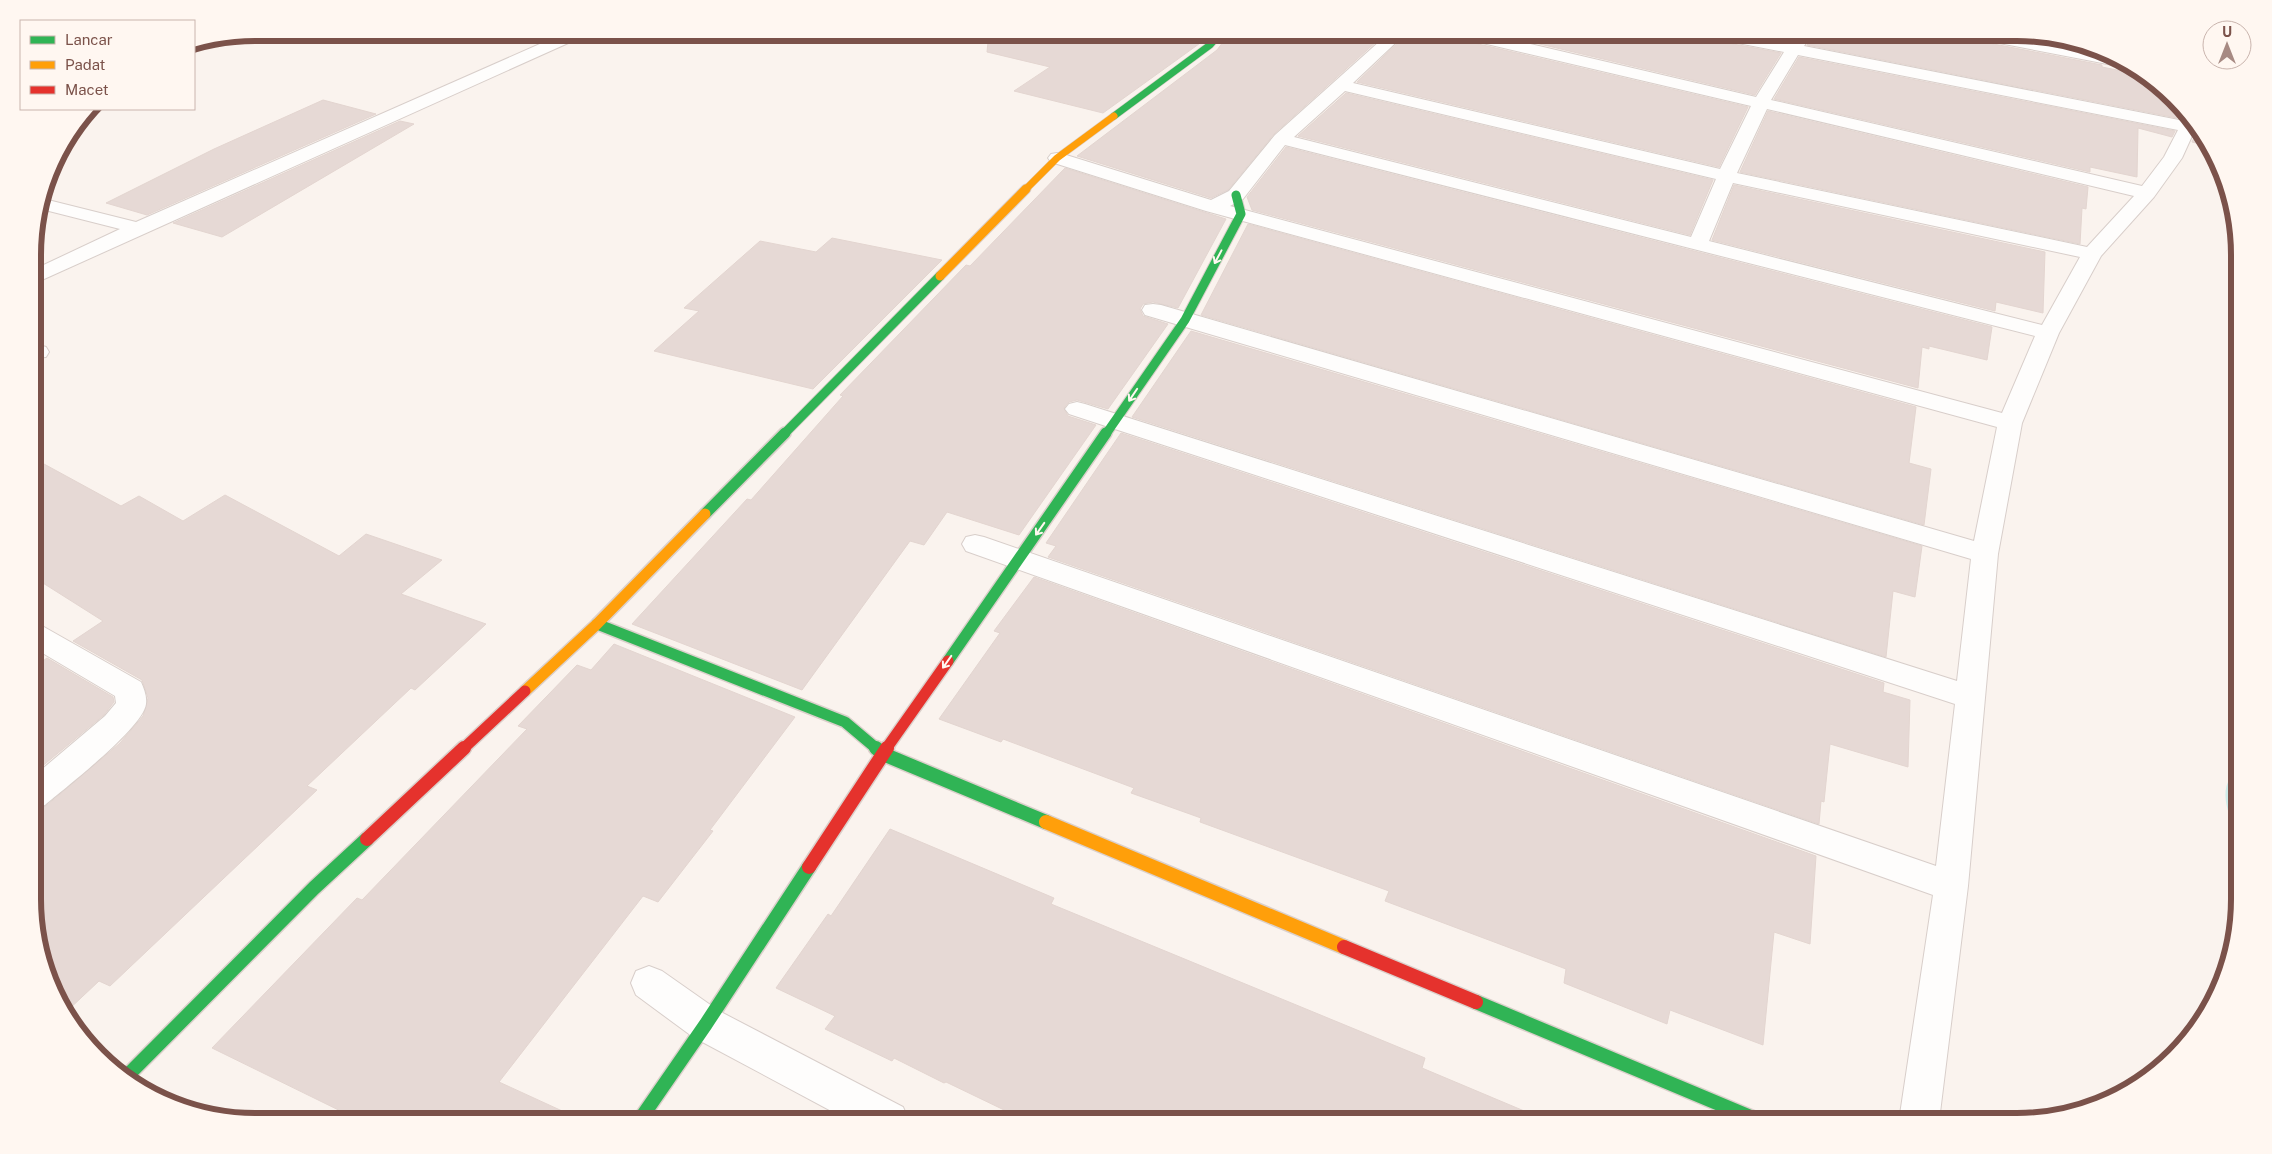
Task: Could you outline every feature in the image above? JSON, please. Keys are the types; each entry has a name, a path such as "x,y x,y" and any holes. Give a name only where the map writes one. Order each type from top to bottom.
{"street":[{"path":"41,274 138,228 562,41"},
{"path":"130,1072 314,888 597,624 1058,158 1214,41"},
{"path":"645,1113 706,1024 884,754 1185,320 1239,205 1281,139 1390,41"},
{"path":"1496,41 2147,193"},
{"path":"1753,41 2182,120"},
{"path":"1698,245 1726,176 1761,103 1799,41"},
{"path":"2014,41 2094,56"},
{"path":"1342,85 1726,176 2092,254"},
{"path":"1920,1113 1951,886 1985,554 2010,423 2048,333 2092,254 2147,193 2173,158 2186,125"},
{"path":"1281,139 2048,333"},
{"path":"1058,158 1213,207 1239,205 2010,423"},
{"path":"48,205 138,228"},
{"path":"1153,310 1985,554"},
{"path":"1077,409 1970,697"},
{"path":"975,544 1951,886"},
{"path":"597,624 845,722 884,754 1741,1113"},
{"path":"41,639 130,690 131,705 116,725 41,789"},
{"path":"649,983 706,1024 874,1113"}],"building":[{"path":"988,41 1203,41 1103,113 1014,91 1050,67 987,52"},
{"path":"1224,41 1377,41 1274,134 1228,190 1211,198 1077,156 1217,50"},
{"path":"1400,41 1466,41 1748,107 1719,167 1357,82"},
{"path":"1527,41 1718,41 1781,53 1755,95"},
{"path":"1810,41 1978,41 2102,65 2102,67 2128,72 2158,94 2179,115 2177,118 1807,45"},
{"path":"1799,57 2175,131 2172,137 2138,128 2137,177 2090,167 2090,172 1774,99"},
{"path":"1346,93 1713,180 1690,235 1298,136"},
{"path":"323,100 376,114 147,215 106,203 214,149"},
{"path":"1768,111 2088,187 2086,209 2082,208 2080,244 1740,172"},
{"path":"400,121 414,124 222,237 173,223"},
{"path":"2195,136 2200,144 2192,142"},
{"path":"1286,147 1992,327 1987,360 1929,346 1929,349 1922,347 1918,388 1252,210 1247,197"},
{"path":"1065,168 1226,219 1178,308 1153,302 1143,304 1140,309 1143,316 1168,324 1108,409 1077,400 1069,402 1064,408 1068,416 1096,425 1019,535 947,512 924,545 910,541 802,690 632,624 747,499 751,500 843,396 840,395 966,265 970,266"},
{"path":"1734,185 2045,252 2043,313 1996,302 1995,311 1712,240"},
{"path":"1248,224 1916,407 1909,463 1931,469 1924,525 1201,315"},
{"path":"832,238 942,260 813,389 654,351 699,311 684,308 760,241 816,252"},
{"path":"1191,331 1922,546 1915,597 1893,591 1886,657 1132,417"},
{"path":"1121,433 1884,683 1883,692 1910,700 1908,767 1830,744 1824,802 1821,801 1819,824 1048,557 1056,546 1046,543"},
{"path":"41,462 121,506 139,496 183,521 225,495 339,556 366,534 442,560 401,594 486,624 415,690 411,688 307,786 317,790 110,986 99,981 71,1007 53,967 45,940 41,898 41,808 46,806 120,743 143,716 148,698 142,680 73,641 103,621 41,582"},
{"path":"1034,577 1816,856 1810,944 1774,932 1763,1045 1670,1010 1667,1024 1564,983 1566,969 1385,901 1389,891 1200,822 1201,818 1131,793 1134,788 1003,739 1001,742 939,719 1000,633 994,631"},
{"path":"614,644 795,717 710,830 713,831 658,902 643,896 499,1082 567,1113 345,1113 212,1048 357,898 362,900 527,729 518,726 577,665 591,670"},
{"path":"47,658 113,697 114,702 104,715 41,767 41,662"},
{"path":"890,829 1054,898 1051,904 1425,1058 1422,1068 1529,1113 1010,1113 894,1058 892,1061 825,1029 835,1016 776,988 828,914 831,916"}],"traffic: fast":[{"path":"1114,116 1214,41"},
{"path":"948,661 1185,320 1241,214 1236,195"},
{"path":"705,514 940,276"},
{"path":"597,624 845,722 883,754 1046,822"},
{"path":"130,1072 314,888 367,839"},
{"path":"645,1113 706,1024 809,867"},
{"path":"1476,1002 1741,1113"}],"traffic: slow":[{"path":"940,276 1057,158 1114,116"},
{"path":"525,691 597,624 705,514"},
{"path":"1046,822 1344,947"}],"traffic: jam":[{"path":"809,867 883,754 948,661"},
{"path":"367,839 525,691"},
{"path":"1344,947 1476,1002"}]}
